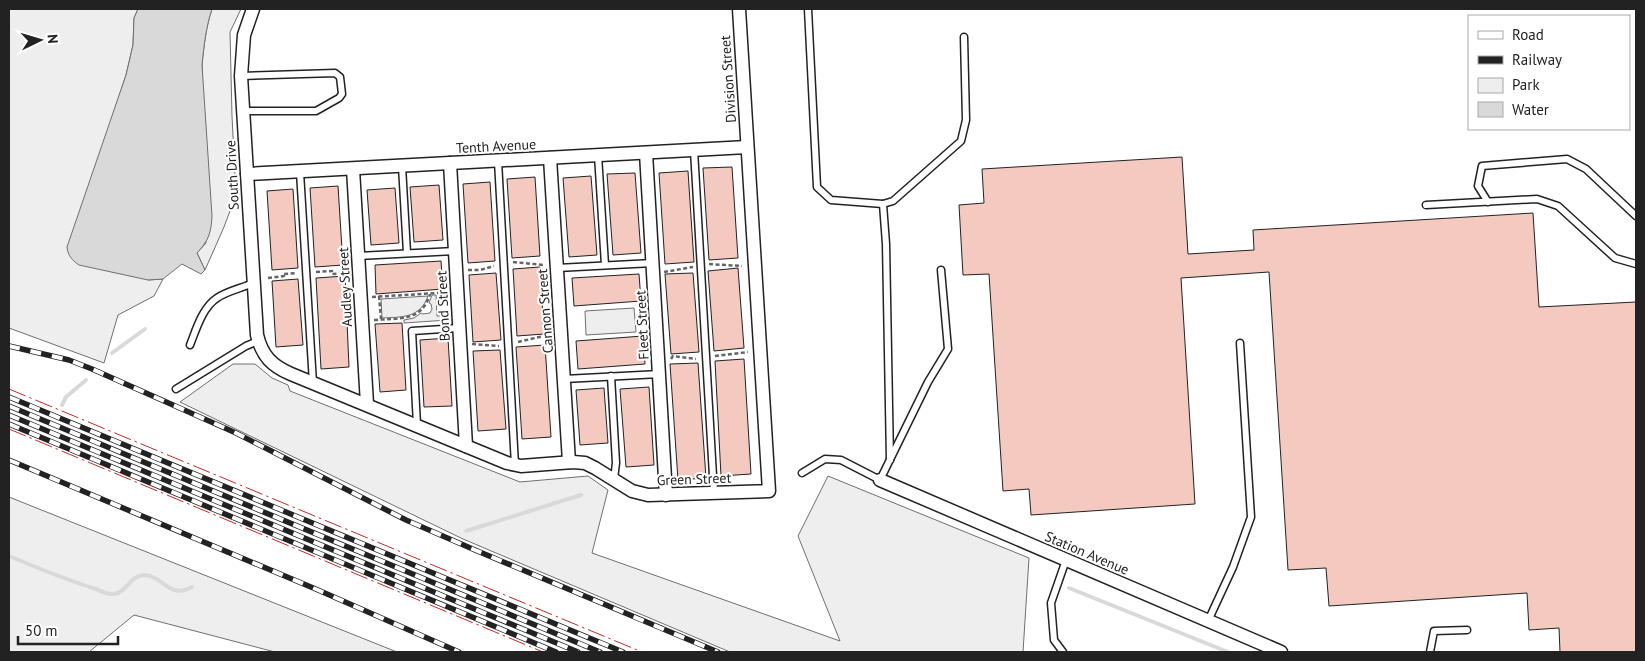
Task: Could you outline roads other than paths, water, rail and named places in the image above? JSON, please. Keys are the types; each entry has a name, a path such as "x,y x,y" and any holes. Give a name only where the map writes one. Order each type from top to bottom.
{"street":[{"name":"South Drive","path":"253,9 244,35 241,76 258,341"},
{"name":"Division Street","path":"739,9 747,147"},
{"name":"Tenth Avenue","path":"247,174 747,147"},
{"name":"Green Street","path":"258,341 263,354 271,363 283,371 507,463 521,466 579,462 590,465 632,491 656,496 769,491 747,147"},
{"name":"Fleet Street","path":"646,152 666,495"},
{"name":"Cannon Street","path":"550,158 569,462"},
{"name":"Bond Street","path":"450,163 466,446"},
{"name":"Audley Street","path":"353,169 367,404"},
{"name":"Station Avenue","path":"880,480 1281,652"}],"lane":[{"path":"808,9 817,187 831,200 883,204 893,201 962,141 966,120 964,37"},
{"path":"241,76 335,73 340,77 341,81 342,94 339,98 316,111 244,111"},
{"path":"694,150 714,493"},
{"path":"598,155 605,266"},
{"path":"1488,202 1478,186 1482,166 1567,159 1586,169 1636,216"},
{"path":"498,161 515,465"},
{"path":"402,166 407,254"},
{"path":"300,172 313,383"},
{"path":"1426,205 1537,199 1558,206 1615,258 1636,264"},
{"path":"883,204 886,244 890,460"},
{"path":"358,256 455,251"},
{"path":"557,268 653,263"},
{"path":"802,473 825,459 841,460 880,480 928,382 948,349 941,270"},
{"path":"190,345 205,309 211,302 218,297 253,283"},
{"path":"417,426 412,331 459,328"},
{"path":"176,389 246,346 258,341"},
{"path":"1208,621 1233,568 1251,517 1240,342"},
{"path":"564,378 660,374"},
{"path":"611,376 616,463 614,479"},
{"path":"1063,652 1054,640 1051,603 1066,560"},
{"path":"1430,652 1434,631 1467,630"}],"water":[{"path":"138,9 212,9 204,43 202,65 212,216 209,236 197,253 205,270 201,274 182,264 163,279 148,280 79,265 68,253 67,247 126,75 133,45 134,18"}],"waterway":[{"path":"112,353 145,329"},
{"path":"62,405 66,397 86,380"},
{"path":"466,531 581,495"},
{"path":"9,556 109,594 122,591 135,578 143,575 150,576 177,591 192,587"},
{"path":"1069,588 1228,652"}],"railway":[{"path":"9,346 69,360 92,369 236,433 406,520 718,652"},
{"path":"9,397 623,652"},
{"path":"9,406 600,652"},
{"path":"9,415 578,652"},
{"path":"9,424 556,652"},
{"path":"9,460 318,590 459,652"}]}
